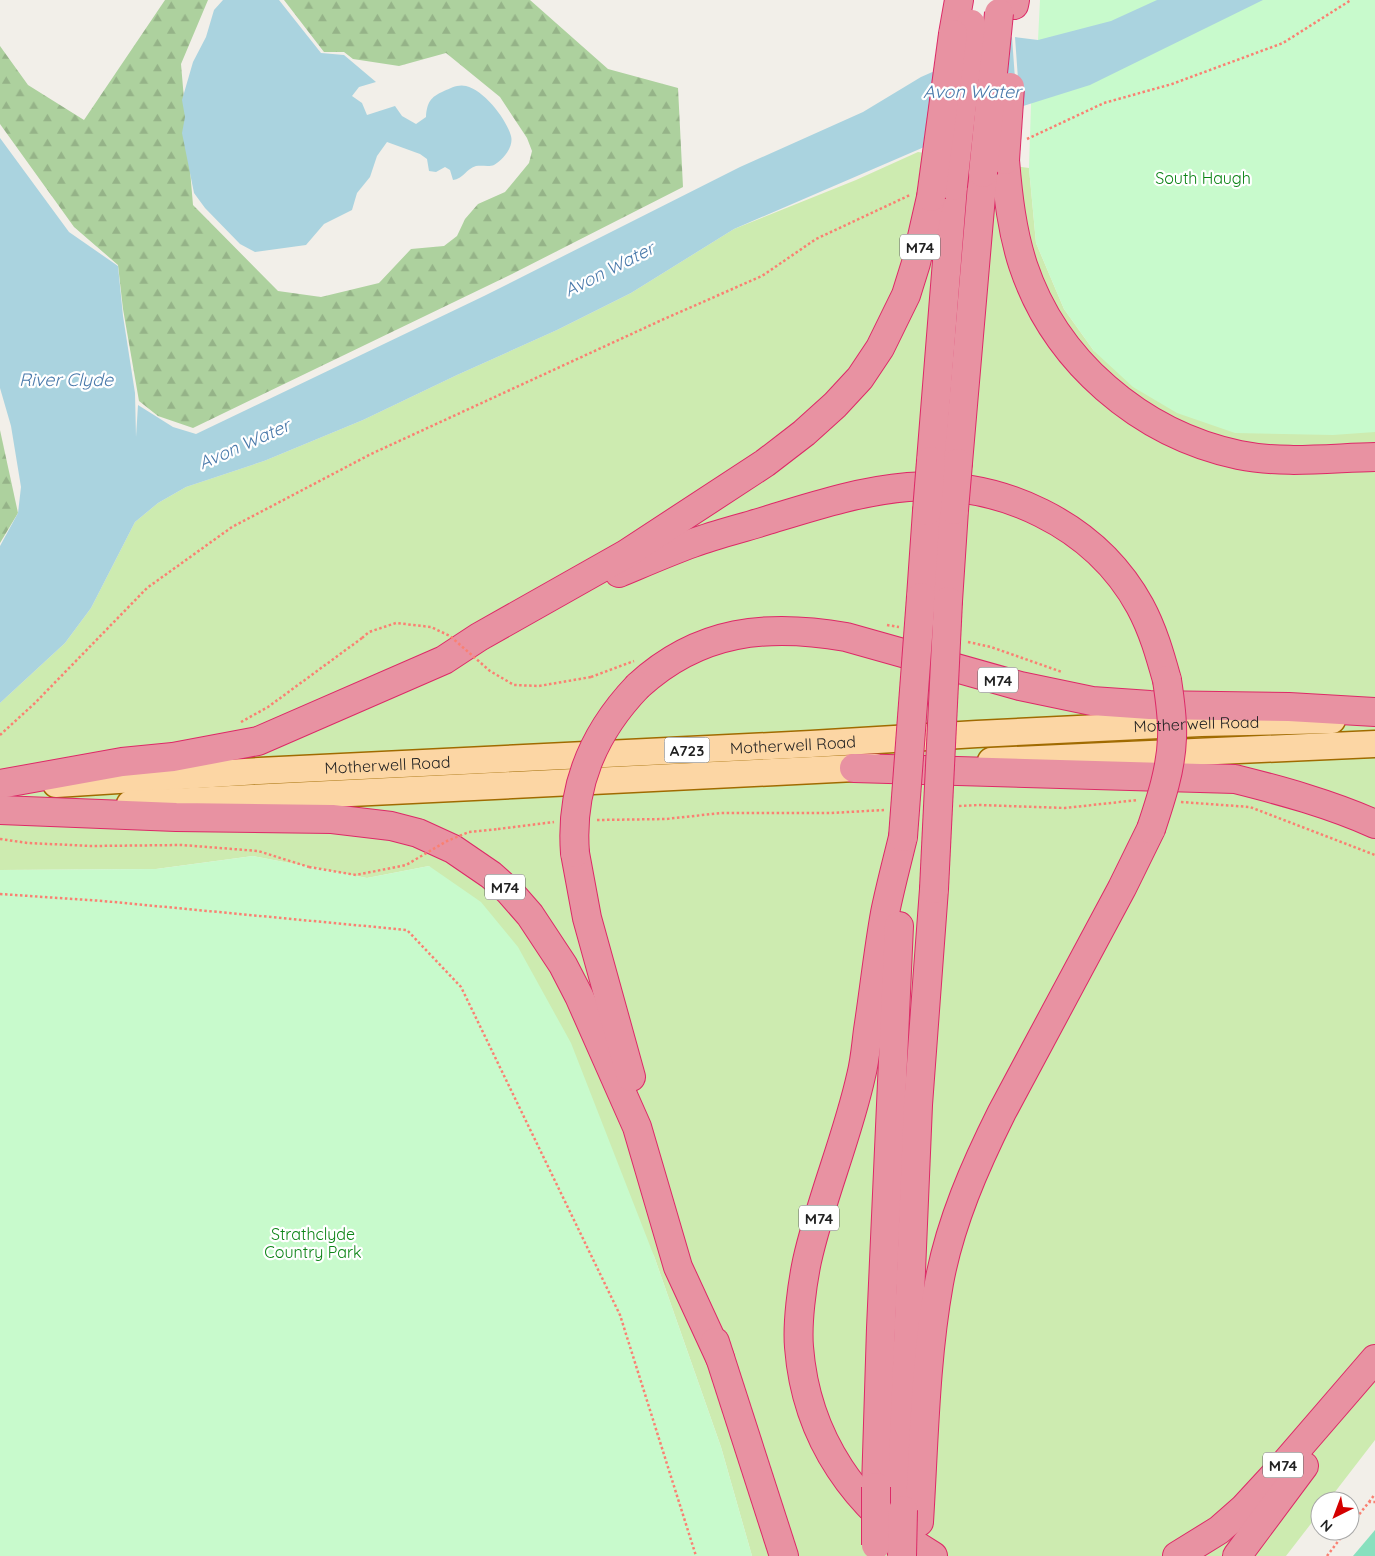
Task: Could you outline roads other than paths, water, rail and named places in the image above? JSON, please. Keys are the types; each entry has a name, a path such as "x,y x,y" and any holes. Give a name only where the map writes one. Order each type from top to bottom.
{"highway":[{"name":"M74","path":"0,785 122,762 207,751 258,741 444,660 479,637 626,554 765,462 804,432 835,405 860,378 880,348 906,295 916,263 933,192 966,20 959,0"},
{"name":"M74","path":"1007,4 1004,158 1008,202 1024,266 1040,303 1056,331 1074,356 1098,382 1147,419 1179,436 1213,448 1240,455 1306,461 1374,457"},
{"name":"M74","path":"918,1556 903,1462 918,1105 934,889 948,601 958,463 1004,158"},
{"name":"M74","path":"875,1551 882,1318 903,837 930,461 933,192"},
{"name":"M74","path":"479,637 567,596 694,542 844,498 908,487 967,489 1003,497 1040,511 1074,532 1101,556 1124,581 1140,605 1158,647 1168,680 1172,721 1170,763 1164,791 1152,829 1002,1112 984,1148 957,1216 939,1282 911,1516 902,1556"},
{"name":"M74","path":"784,1556 667,1199 617,1029 587,918 575,853 575,813 578,793 589,757 607,723 638,686 666,664 706,643 734,634 780,630 820,632 846,637 1020,686 1092,701 1150,705 1289,707 1375,712"},
{"path":"854,768 1235,779 1288,792 1344,810 1375,824"},
{"name":"M74","path":"0,810 332,819 391,826 418,833 453,849 492,875 530,915 563,965 579,996 637,1126 678,1267 720,1358"},
{"name":"M74","path":"903,837 885,912 862,1074 854,1108 808,1261 801,1299 798,1345 803,1378 813,1416 841,1472 858,1494 886,1523 910,1542 933,1556"},
{"name":"M74","path":"1177,1556 1219,1530 1244,1508 1375,1359"},
{"name":"M74","path":"1237,1556 1353,1399 1375,1364"}],"main road":[{"name":"Motherwell Road","path":"0,785 1200,723 1375,719"},
{"name":"Motherwell Road","path":"0,810 1375,744"}],"water":[{"path":"223,0 279,0 321,53 344,55 376,82 359,87 352,96 362,103 367,115 395,106 402,116 416,124 426,117 428,104 435,96 457,86 466,86 473,89 494,106 505,122 512,140 509,149 504,157 494,165 473,167 460,178 453,180 450,170 445,167 436,172 429,171 427,159 420,154 387,142 377,156 370,177 357,193 352,210 324,224 306,245 255,252 240,244 205,208 194,193 182,133 185,117 182,100 193,62 206,37 214,10"},
{"name":"Avon Water","path":"1157,0 1263,0 1090,85 1020,107 1015,37 1038,40 1111,21"},
{"name":"River Clyde","path":"1012,37 1017,107 734,229 631,293 557,330 363,420 264,461 186,487 158,503 135,522 91,608 65,643 0,703 0,546 18,513 21,487 11,426 0,388 0,138 69,232 118,266 123,316 135,393 136,437 138,405 173,427 196,434 484,296 740,167 863,112 921,77"}],"park label":[{"name":"South Haugh","path":"1203,178"},
{"name":"Strathclyde Country Park","path":"313,1243"}]}
